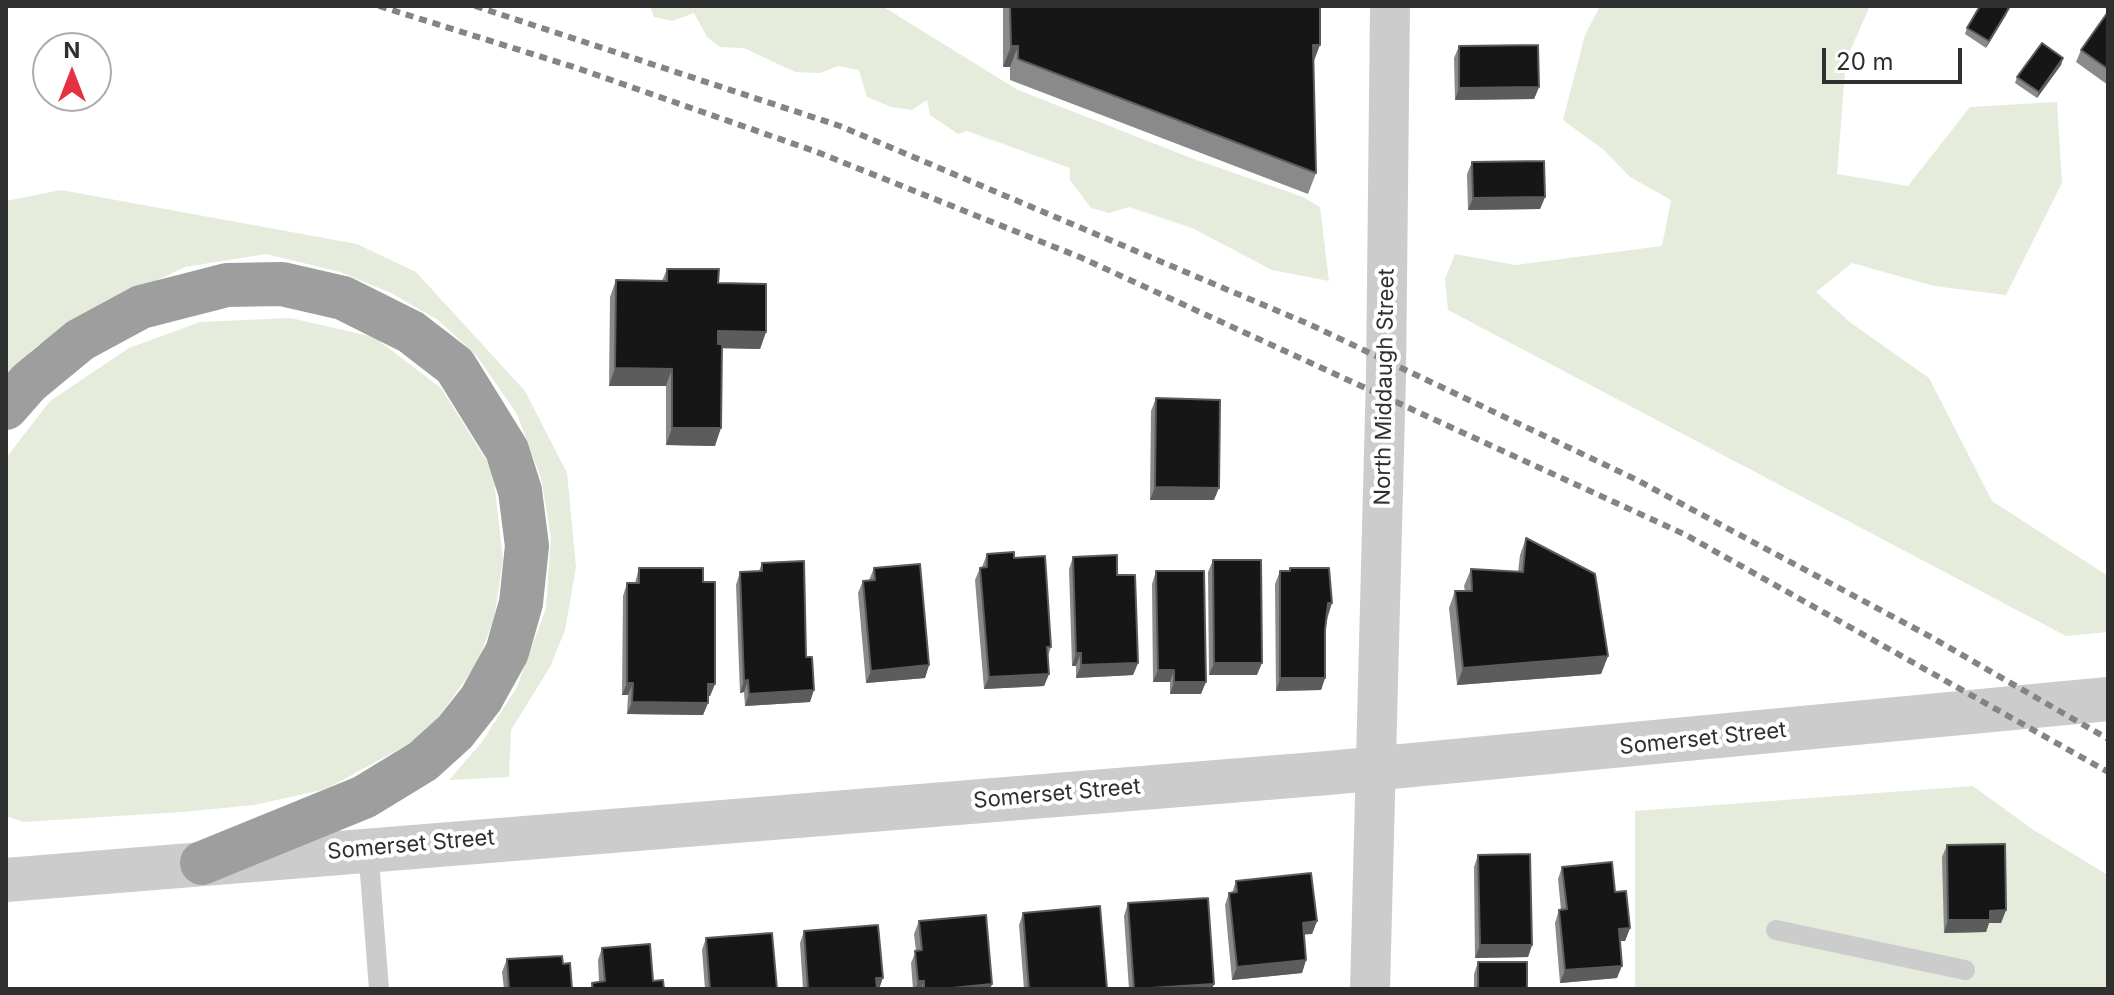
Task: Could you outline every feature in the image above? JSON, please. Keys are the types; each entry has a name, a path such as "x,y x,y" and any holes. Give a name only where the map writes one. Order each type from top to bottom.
{"highway":[{"path":"6,408 29,382 80,340 141,307 227,285 282,284 343,298 411,332 455,366 507,450 520,491 527,546 521,603 507,652 481,699 455,732 423,761 364,797 202,863"}],"street":[{"name":"North Middaugh Street","path":"1370,989 1378,768 1390,6"},
{"name":"Somerset Street","path":"6,880 368,848 1378,768 2108,699"}],"lane":[{"path":"368,848 379,989"},
{"path":"1776,930 1965,970"}],"green space":[{"path":"650,6 882,6 1018,90 1191,158 1303,197 1320,207 1329,281 1272,270 1192,228 1129,207 1109,213 1091,208 1070,180 1070,168 967,131 958,134 930,115 927,100 912,110 891,107 867,97 859,70 838,66 820,73 795,72 744,48 720,47 707,37 694,13 672,21 654,17"},
{"path":"1600,6 1870,6 1846,60 1837,174 1908,186 1970,107 2057,102 2062,183 2006,295 1934,286 1852,263 1816,292 1851,323 1929,378 1992,501 2108,576 2108,632 2066,636 1448,310 1445,279 1455,254 1515,265 1662,246 1671,200 1630,177 1605,151 1563,120 1585,35"},
{"path":"61,190 357,244 416,272 525,391 567,473 576,567 565,630 550,667 511,730 509,777 449,780 482,742 517,687 546,608 551,537 541,478 517,414 476,355 438,320 391,293 340,272 266,254 185,267 92,311 34,348 6,378 6,201"},
{"path":"291,318 374,337 441,388 493,471 503,560 494,619 477,663 427,734 326,789 254,805 182,812 23,822 6,816 6,458 50,401 129,348 200,322"},
{"path":"1973,786 2032,829 2108,875 2108,989 1635,989 1635,811"}],"building":[{"path":"1010,6 1320,6 1320,45 1313,45 1316,173 1018,59 1018,46 1011,46"},
{"path":"1980,6 2009,8 1989,41 1967,28"},
{"path":"2108,12 2108,69 2081,50"},
{"path":"2042,43 2063,58 2039,92 2017,77"},
{"path":"1538,45 1539,87 1459,88 1459,46"},
{"path":"1544,161 1545,197 1473,198 1472,162"},
{"path":"667,269 719,269 718,283 766,284 766,332 718,331 718,344 722,344 721,428 672,428 672,369 615,368 616,280 667,281"},
{"path":"1156,398 1220,400 1219,488 1155,487"},
{"path":"1526,538 1595,574 1608,656 1463,668 1455,591 1472,591 1471,569 1523,572"},
{"path":"1014,552 1014,558 1045,556 1051,647 1047,647 1049,674 989,677 980,568 987,567 987,554"},
{"path":"1117,555 1117,575 1135,575 1138,663 1081,665 1081,653 1076,653 1073,557"},
{"path":"1213,560 1261,560 1262,663 1214,663"},
{"path":"804,561 806,657 812,657 814,690 749,694 748,680 744,681 740,572 762,571 762,563"},
{"path":"920,564 929,665 871,671 863,581 875,580 874,568"},
{"path":"639,568 703,568 703,582 715,582 715,684 708,684 708,703 632,702 633,683 627,683 627,583 639,583"},
{"path":"1290,568 1329,568 1332,603 1328,603 1325,630 1325,678 1280,678 1280,571 1290,571"},
{"path":"1156,571 1204,571 1206,682 1174,682 1174,670 1158,670"},
{"path":"2005,844 2006,910 1990,911 1990,920 1948,920 1947,845"},
{"path":"1530,854 1532,945 1480,945 1478,855"},
{"path":"1612,862 1615,892 1626,891 1630,928 1619,929 1622,966 1565,970 1559,910 1567,909 1562,867"},
{"path":"1311,873 1317,921 1303,923 1306,960 1237,967 1229,893 1237,892 1236,881"},
{"path":"1208,898 1214,984 1134,989 1128,903"},
{"path":"1100,906 1107,989 1029,989 1023,913"},
{"path":"986,915 992,984 924,989 924,981 918,981 915,951 922,950 919,921"},
{"path":"878,925 883,978 876,978 877,989 808,989 804,931"},
{"path":"772,933 777,989 710,989 706,938"},
{"path":"650,944 653,981 663,980 664,989 593,989 592,983 605,981 602,948"},
{"path":"562,956 563,964 570,963 572,989 509,989 507,959"},
{"path":"1478,962 1527,962 1527,989 1478,989"}],"railway":[{"path":"379,6 577,68 817,152 1082,258 1686,535 2108,772"},
{"path":"475,6 840,126 1311,325 1635,479 1931,637 2108,739"}]}
